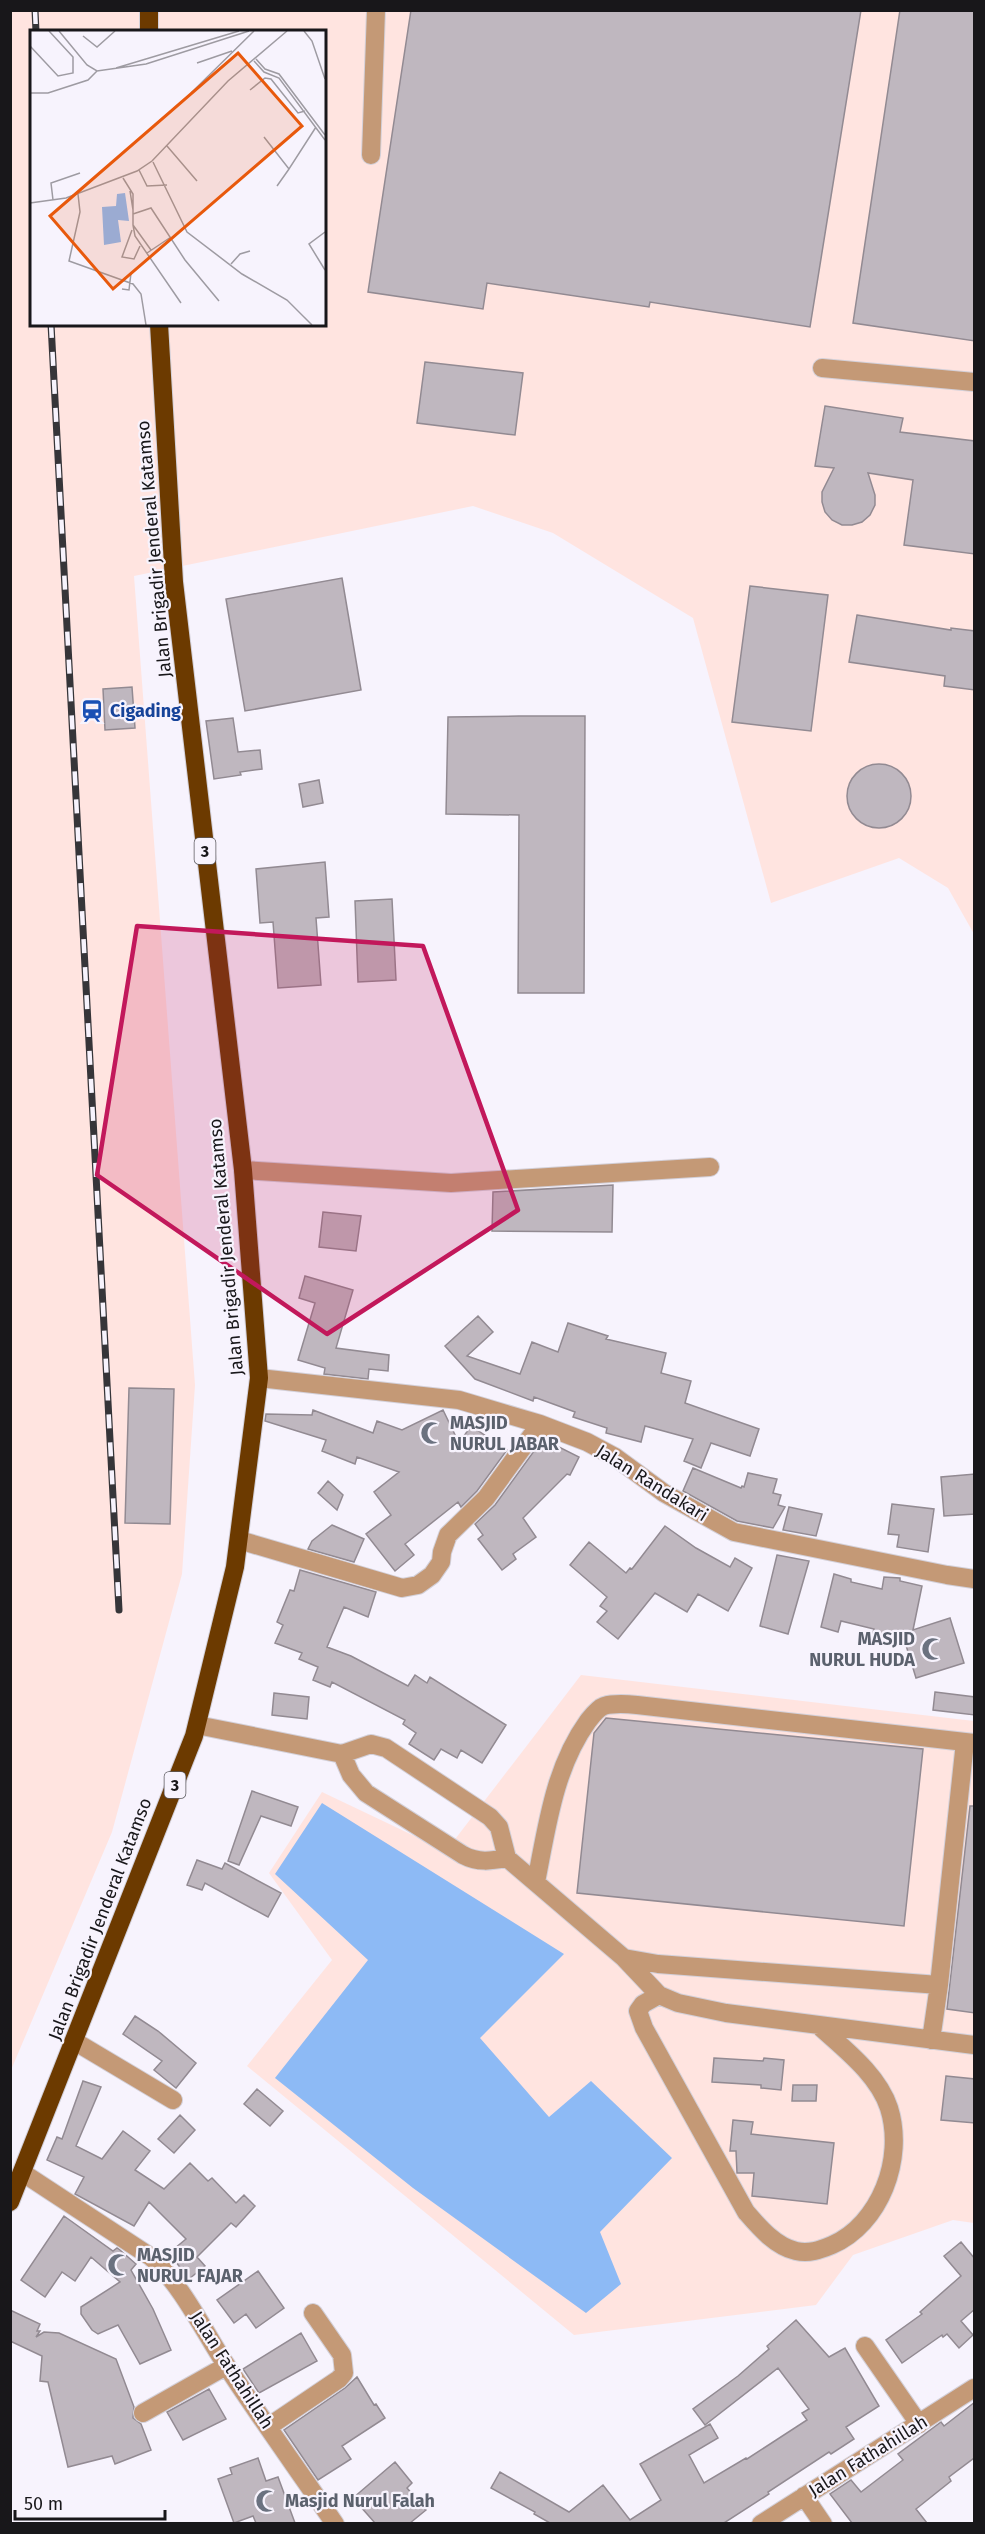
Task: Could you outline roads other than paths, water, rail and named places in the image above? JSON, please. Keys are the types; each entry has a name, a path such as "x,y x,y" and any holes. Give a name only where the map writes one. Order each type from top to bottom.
{"highway":[{"path":"149,10 149,30"},
{"name":"Jalan Brigadir Jenderal Katamso","path":"10,2202 197,1725 235,1567 259,1378 243,1170 174,582 159,326"}],"street":[{"path":"371,155 376,10"},
{"path":"822,368 975,382"},
{"path":"243,1170 451,1183 710,1167"},
{"name":"Jalan Randakari","path":"259,1378 459,1400 540,1424 587,1442 615,1457 664,1493 734,1532 975,1579"},
{"path":"239,1540 402,1588 418,1585 432,1575 441,1562 448,1535 486,1498 540,1424"},
{"path":"536,1882 553,1798 562,1770 582,1730 593,1714 603,1706 637,1705 970,1743 931,2040"},
{"path":"197,1725 342,1754 371,1744 386,1748 490,1817 499,1827 507,1858 624,1958 659,1995 678,2003 726,2013 975,2045"},
{"path":"342,1754 351,1775 366,1793 463,1855 470,1859 486,1861 507,1858"},
{"path":"624,1958 658,1964 939,1985"},
{"path":"659,1995 640,2007 638,2016 644,2028 746,2212 767,2234 796,2251 816,2252 848,2238 872,2211 886,2185 890,2171 893,2126 889,2108 881,2092 849,2054 818,2025"},
{"path":"74,2041 173,2100"},
{"name":"Jalan Fathahillah","path":"22,2173 151,2257 161,2267 179,2289 226,2366 335,2523"},
{"path":"268,2427 339,2379 344,2373 342,2355 313,2313"},
{"path":"865,2346 919,2424"},
{"path":"142,2413 226,2366"},
{"name":"Jalan Fathahillah","path":"760,2523 975,2388"},
{"path":"804,2496 823,2523"}],"water":[{"path":"322,1803 564,1954 480,2038 549,2117 591,2081 672,2158 600,2232 621,2284 586,2313 413,2188 275,2078 368,1960 275,1874"}],"railway":[{"path":"35,10 36,30"},
{"path":"51,326 119,1610"}],"place":[{"name":"Cigading","path":"92,711"},
{"name":"MASJID NURUL JABAR","path":"432,1433"},
{"name":"MASJID NURUL HUDA","path":"933,1649"},
{"name":"MASJID NURUL FAJAR","path":"119,2265"},
{"name":"Masjid Nurul Falah","path":"267,2501"}]}
